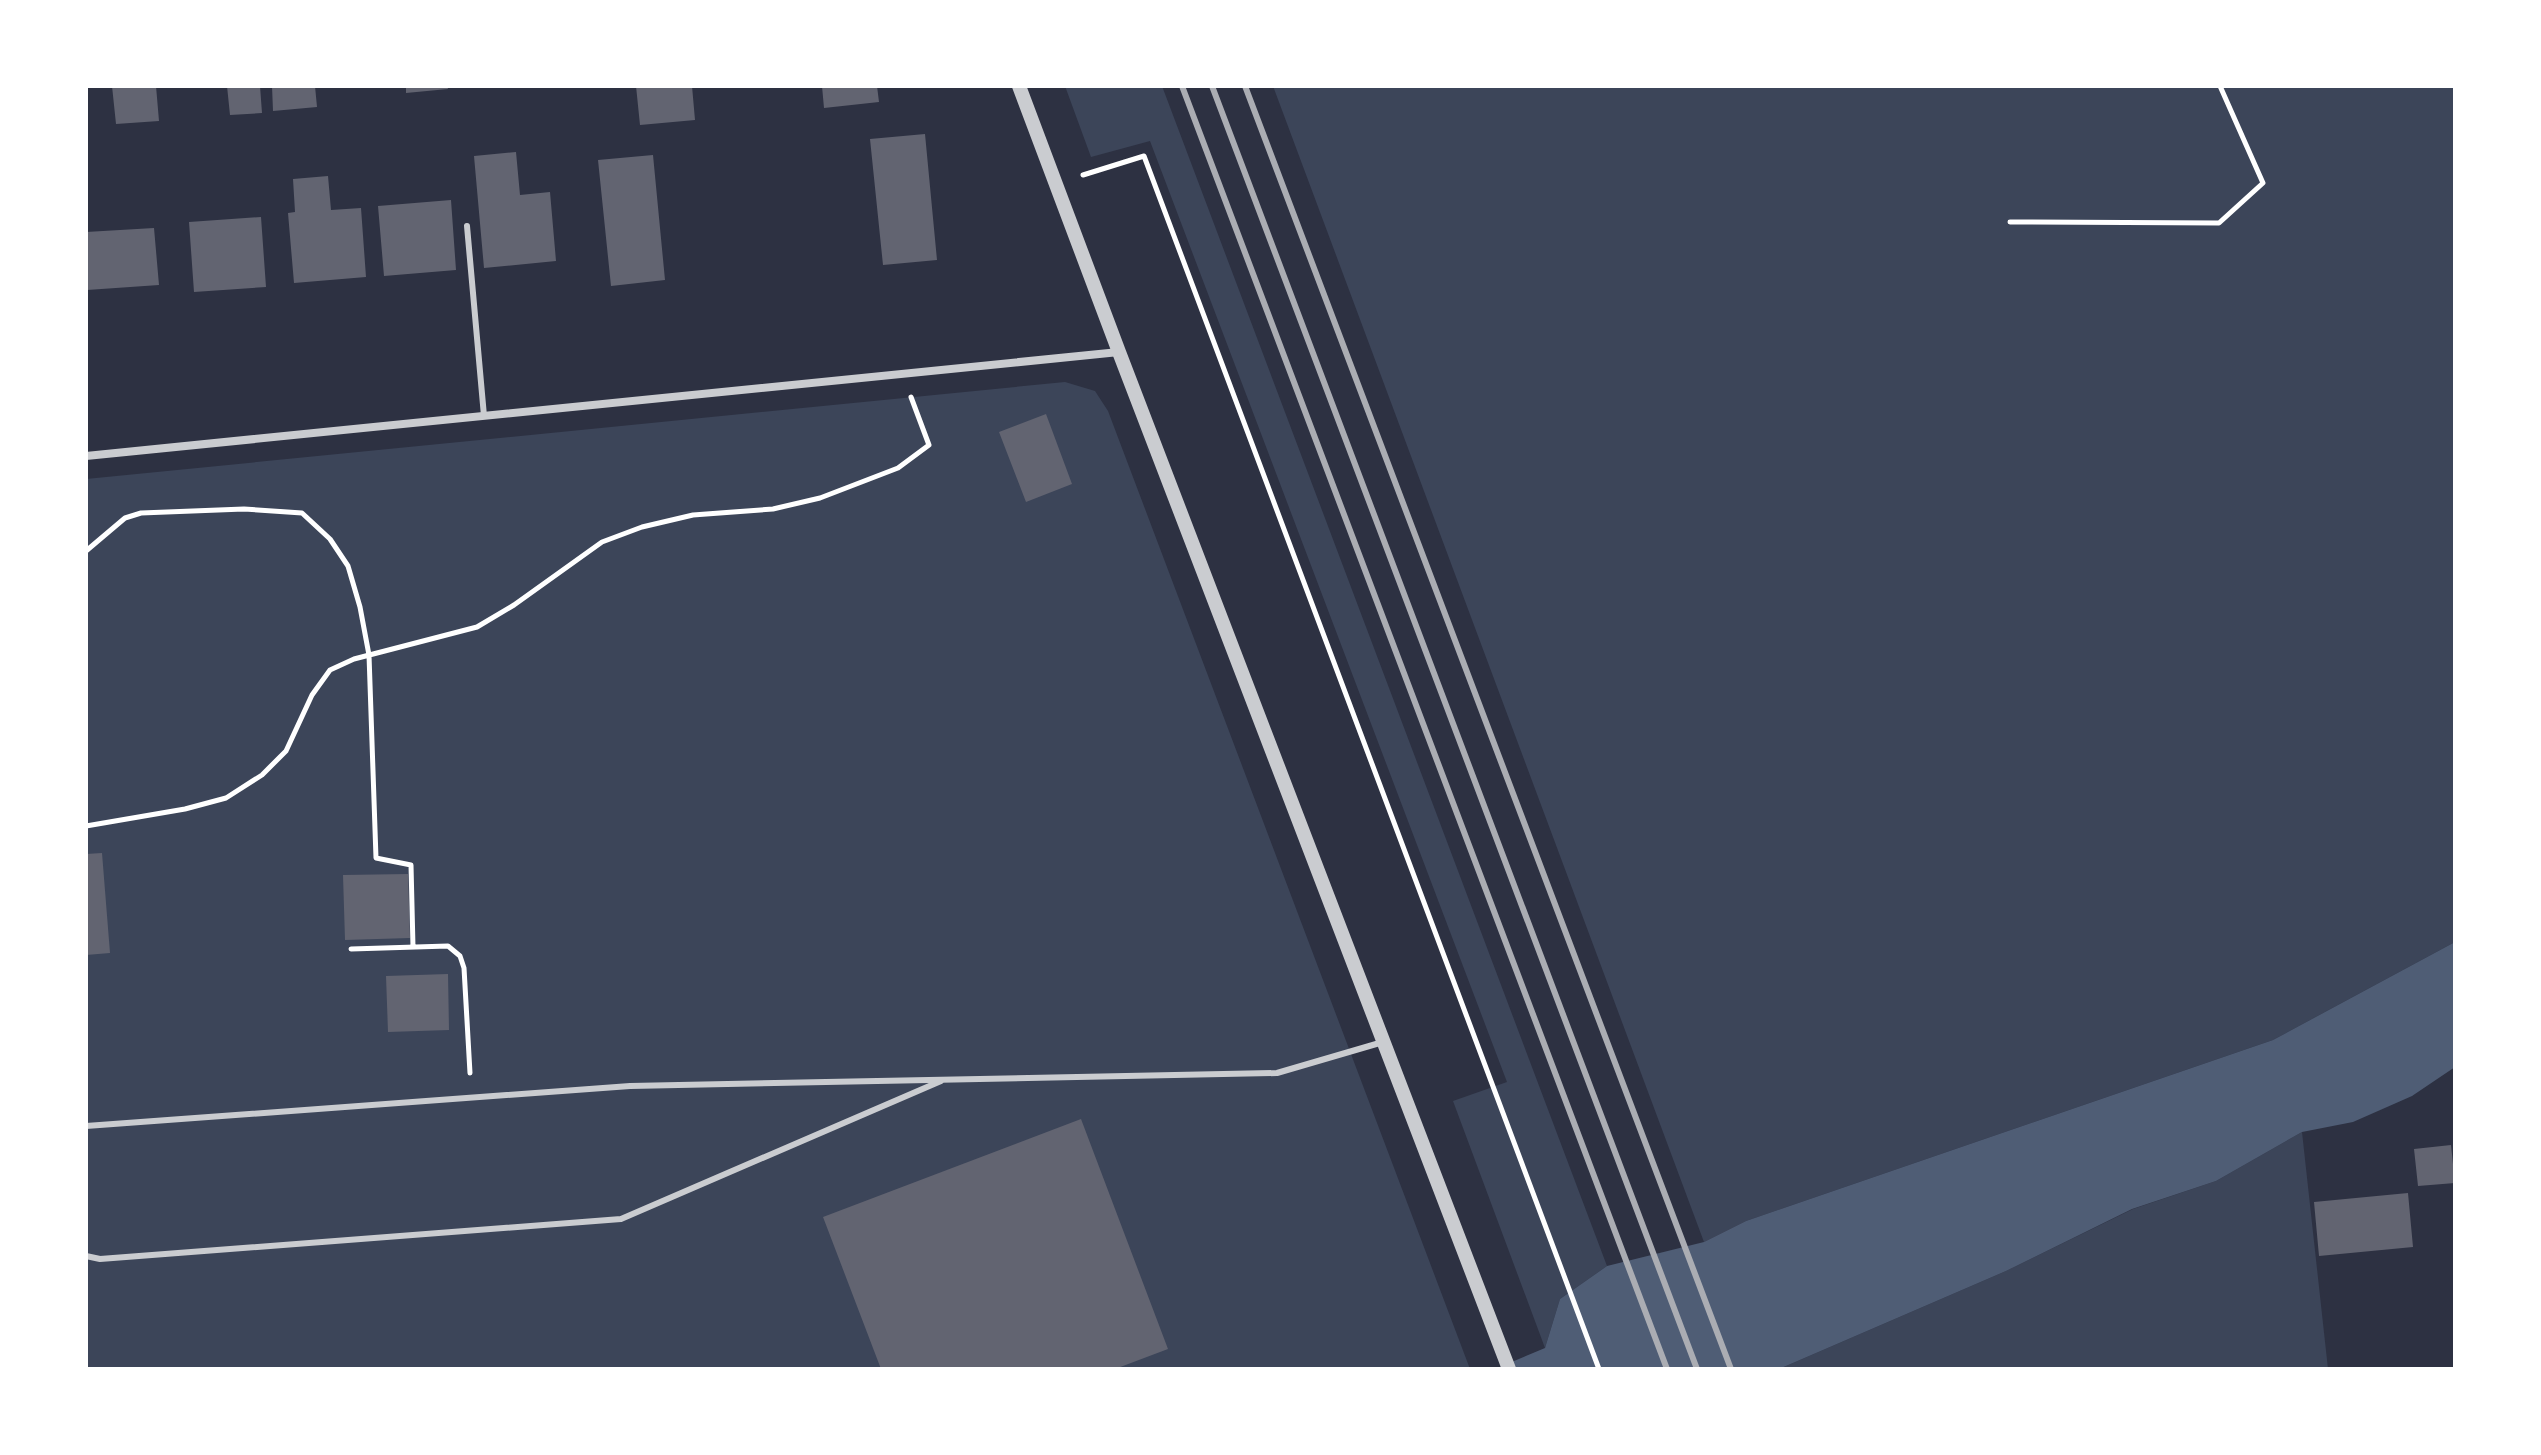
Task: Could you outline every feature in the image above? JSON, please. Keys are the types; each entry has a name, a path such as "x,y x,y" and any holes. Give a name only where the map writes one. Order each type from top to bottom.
{"street":[{"path":"1019,86 1509,1369"},
{"path":"86,456 1119,352"}],"lane":[{"path":"467,226 484,416"},
{"path":"86,1126 630,1086 1277,1073 1383,1042"},
{"path":"86,1256 100,1259 621,1219 944,1080"}],"path":[{"path":"2010,222 2219,223 2263,183 2220,86"},
{"path":"1055,183 1144,156 1599,1369"},
{"path":"86,826 185,809 226,798 262,775 286,751 312,695 330,670 369,655 477,627 514,605 602,542 642,527 693,515 773,509 820,498 898,468 929,445 903,374"},
{"path":"86,551 125,518 141,513 244,509 302,513 330,539 348,566 369,655 376,858 411,865 413,947"},
{"path":"351,949 448,946 460,956 464,968 471,1098"}],"shaded area":[{"path":"1065,86 1162,86 1607,1266 1560,1299 1545,1348 1453,1101 1507,1082 1150,141 1091,157"},
{"path":"1273,86 2455,86 2455,942 2273,1040 1746,1221 1704,1242"},
{"path":"1065,382 1095,391 1108,411 1470,1369 86,1369 86,479"},
{"path":"2455,942 2455,1067 2412,1096 2353,1122 2302,1132 2216,1181 2132,1209 2006,1271 1779,1369 1495,1369 1545,1348 1560,1299 1607,1266 1704,1242 1746,1221 2273,1040"},
{"path":"2302,1132 2328,1369 1779,1369 2006,1271 2133,1209 2216,1181"}],"building":[{"path":"112,86 156,86 159,121 116,124"},
{"path":"227,86 260,86 262,113 230,115"},
{"path":"272,86 315,86 317,107 273,111"},
{"path":"406,86 447,86 448,89 406,93"},
{"path":"636,86 692,86 695,120 640,125"},
{"path":"822,86 877,86 879,102 824,108"},
{"path":"925,134 937,260 883,265 870,139"},
{"path":"516,152 520,195 550,192 556,261 484,268 474,156"},
{"path":"653,155 665,280 611,286 598,160"},
{"path":"328,176 331,210 361,208 366,277 294,283 288,213 295,212 293,179"},
{"path":"451,200 456,270 384,276 378,206"},
{"path":"261,217 266,287 194,292 189,222"},
{"path":"154,228 159,285 87,290 86,232"},
{"path":"1046,414 1072,484 1026,502 999,432"},
{"path":"102,853 110,953 86,955 86,854"},
{"path":"408,874 410,938 345,940 343,875"},
{"path":"448,974 449,1030 388,1032 386,976"},
{"path":"1081,1119 1168,1349 1115,1369 881,1369 823,1217"},
{"path":"2451,1145 2455,1183 2418,1186 2414,1149"},
{"path":"2408,1193 2413,1247 2319,1256 2314,1202"}],"railway":[{"path":"1182,86 1667,1369"},
{"path":"1212,86 1697,1369"},
{"path":"1245,86 1731,1369"}]}
